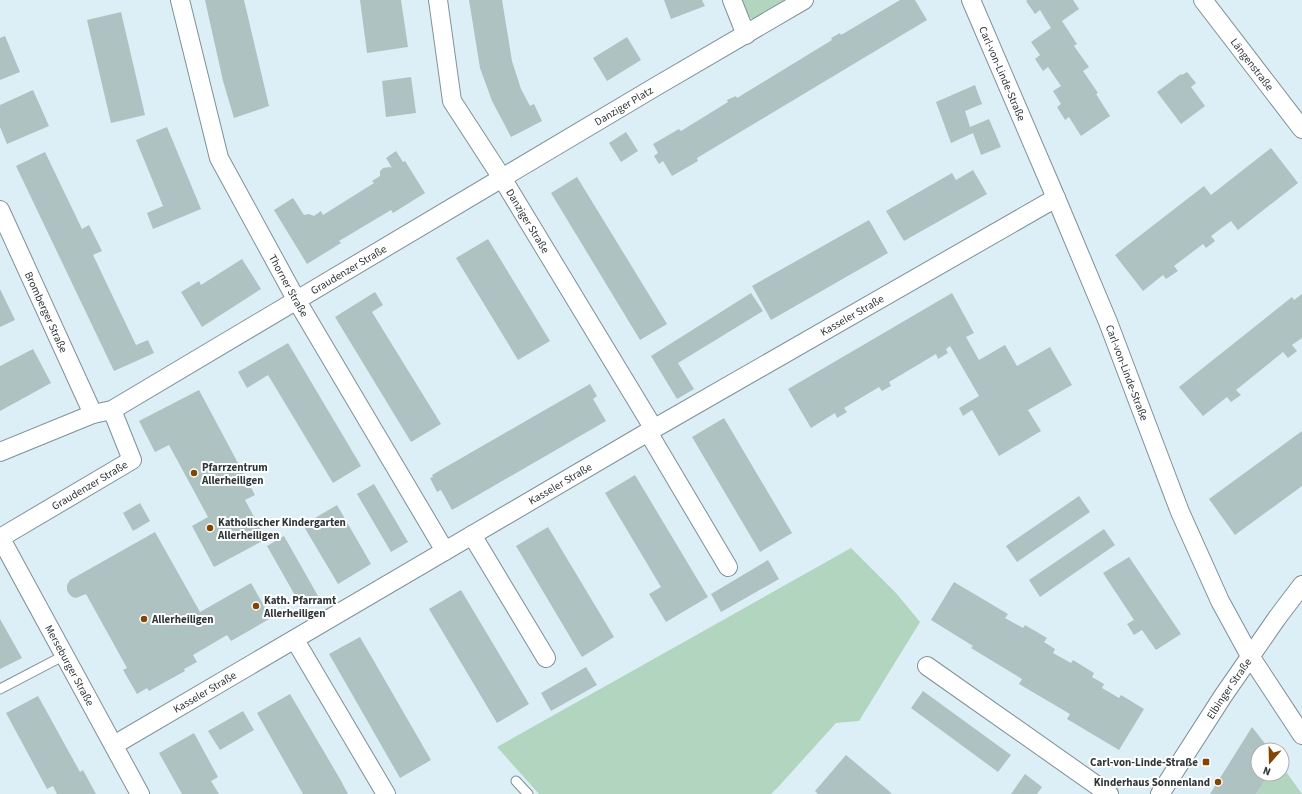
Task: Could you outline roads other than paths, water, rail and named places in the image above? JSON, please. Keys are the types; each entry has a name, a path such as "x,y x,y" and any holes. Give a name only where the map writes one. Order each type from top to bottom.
{"street":[{"name":"Thorner Straße","path":"180,0 220,158 297,301 445,551"},
{"name":"Danziger Straße","path":"438,0 452,101 502,178 651,431"},
{"path":"732,0 746,35"},
{"name":"Danziger Platz","path":"502,178 804,0"},
{"name":"Carl-von-Linde-Straße","path":"971,0 1108,322 1180,512 1220,601 1250,656 1302,735"},
{"name":"Längenstraße","path":"1203,0 1302,129"},
{"name":"Graudenzer Straße","path":"0,452 93,414 112,410 502,178"},
{"name":"Kasseler Straße","path":"114,745 651,431 1056,198"},
{"name":"Bromberger Straße","path":"0,210 93,414"},
{"name":"Graudenzer Straße","path":"0,537 132,460 112,410"},
{"path":"651,431 728,567"},
{"path":"472,535 546,658"},
{"name":"Merseburger Straße","path":"0,537 140,794"},
{"name":"Elbinger Straße","path":"1160,794 1250,656 1302,585"},
{"path":"295,640 386,794"},
{"path":"927,666 1109,794"}],"lane":[{"path":"0,689 65,655"},
{"path":"516,781 528,794"}],"place":[{"name":"Pfarrzentrum Allerheiligen","path":"194,473"},
{"name":"Katholischer Kindergarten Allerheiligen","path":"210,528"},
{"name":"Kath. Pfarramt Allerheiligen","path":"256,606"},
{"name":"Allerheiligen","path":"144,619"},
{"name":"Carl-von-Linde-Straße","path":"1206,762"},
{"name":"Kinderhaus Sonnenland","path":"1218,782"}]}
